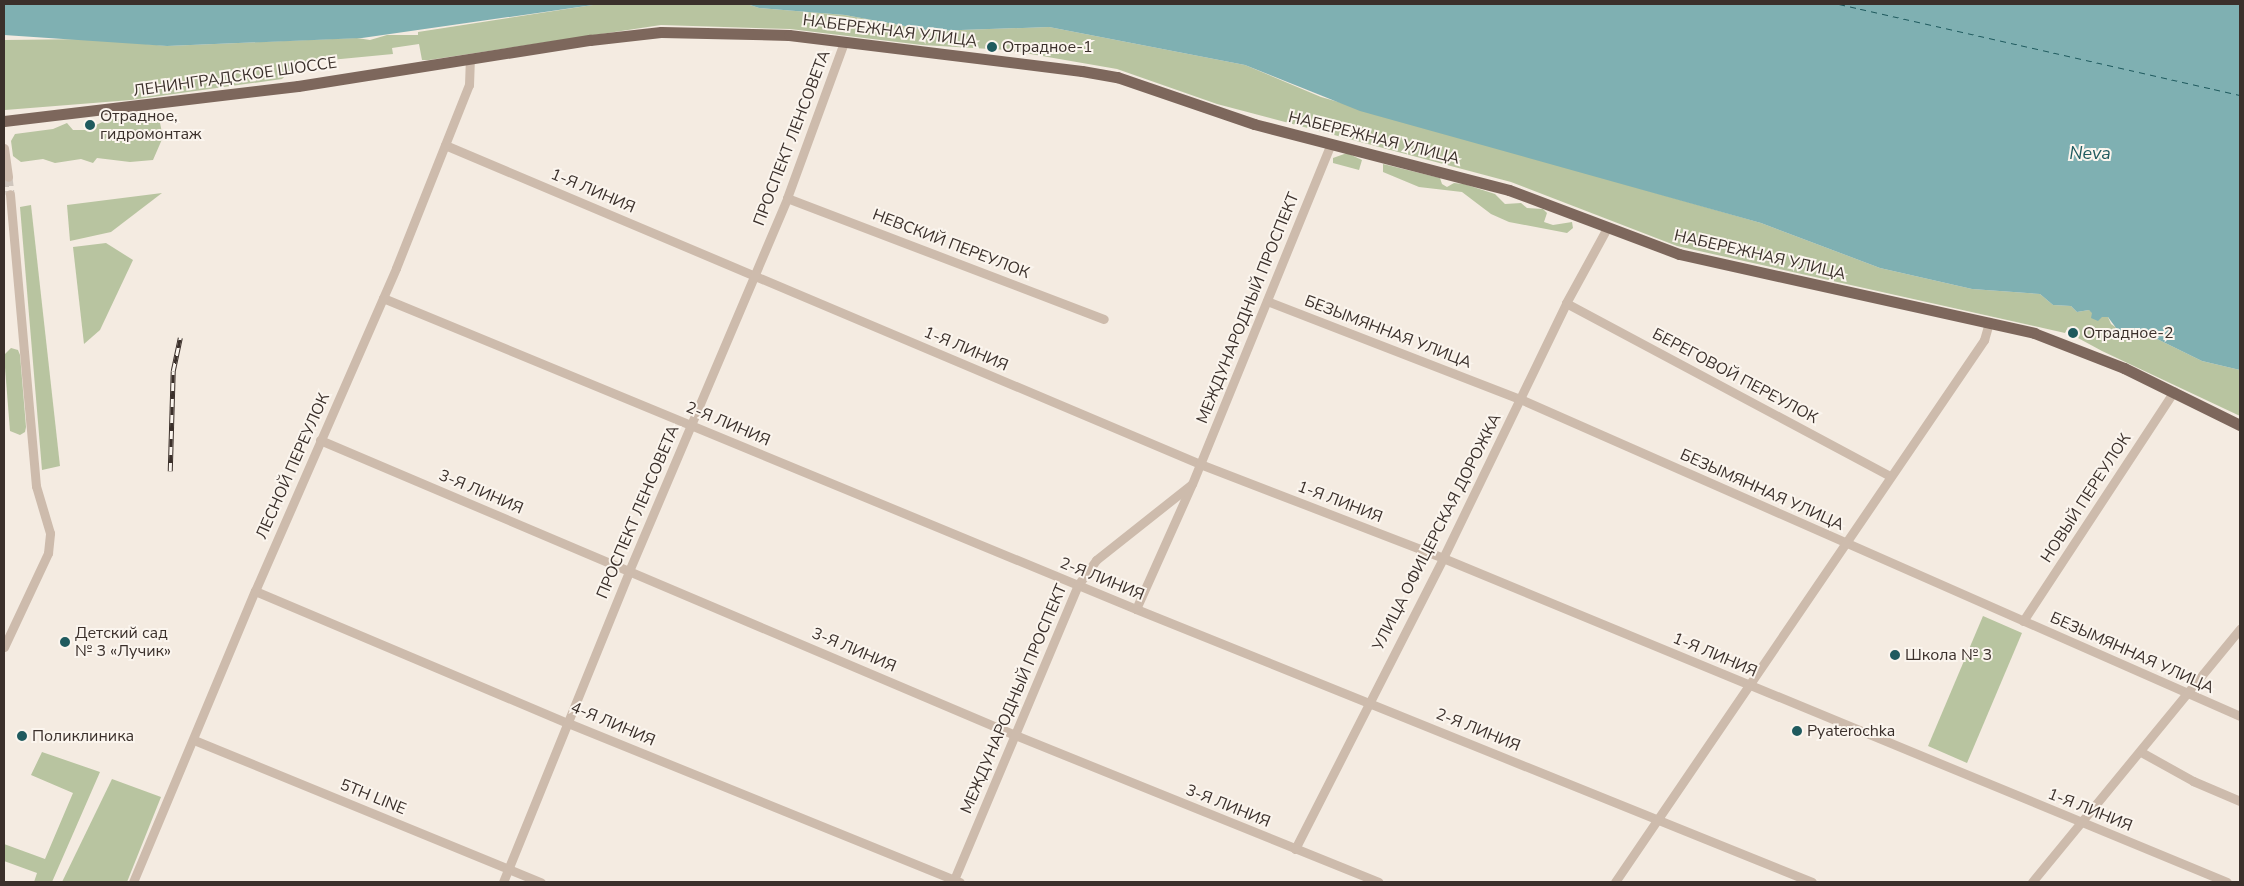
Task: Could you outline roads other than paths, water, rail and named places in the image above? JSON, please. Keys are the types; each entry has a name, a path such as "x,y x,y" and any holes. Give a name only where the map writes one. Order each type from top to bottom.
{"main road":[{"name":"НАБЕРЕЖНАЯ УЛИЦА","path":"470,59 661,32 741,32 844,42 1117,77 1210,110 1331,144 1509,190 1644,243 1714,263 1989,322 2066,344 2174,391 2240,425"},
{"name":"ЛЕНИНГРАДСКОЕ ШОССЕ","path":"4,121 164,104 470,59"}],"street":[{"name":"ПРОСПЕКТ ЛЕНСОВЕТА","path":"503,882 629,571 787,198 844,42"},
{"name":"ЛЕСНОЙ ПЕРЕУЛОК","path":"134,882 168,794 194,740 255,591 383,298 469,86 470,59"},
{"name":"МЕЖДУНАРОДНЫЙ ПРОСПЕКТ","path":"1136,609 1192,484 1331,144"},
{"name":"1-Я ЛИНИЯ","path":"445,145 1200,464 1443,558 2227,882"},
{"path":"4,148 8,177"},
{"path":"4,647 48,553 50,533 36,486 10,194"},
{"name":"НЕВСКИЙ ПЕРЕУЛОК","path":"787,198 1104,319"},
{"name":"УЛИЦА ОФИЦЕРСКАЯ ДОРОЖКА","path":"1295,849 1368,702 1443,558 1566,302 1607,228"},
{"name":"2-Я ЛИНИЯ","path":"383,298 1136,609 1812,882"},
{"name":"БЕЗЫМЯННАЯ УЛИЦА","path":"1267,301 1520,399 1846,545 2240,716"},
{"name":"БЕРЕГОВОЙ ПЕРЕУЛОК","path":"1566,302 1890,476"},
{"path":"1615,882 1984,340 1989,322"},
{"name":"НОВЫЙ ПЕРЕУЛОК","path":"2023,622 2174,391"},
{"name":"3-Я ЛИНИЯ","path":"320,440 1015,735 1378,882"},
{"name":"МЕЖДУНАРОДНЫЙ ПРОСПЕКТ","path":"956,881 1078,585 1096,560 1192,484"},
{"name":"4-Я ЛИНИЯ","path":"255,591 568,723 956,881"},
{"path":"2032,882 2188,695 2240,629"},
{"name":"5TH LINE","path":"194,740 541,882"},
{"path":"2141,752 2193,781 2240,801"}],"water":[{"path":"4,4 623,4 593,5 362,38 167,46 4,35"},
{"name":"Neva","path":"747,4 2240,4 2240,370 2202,361 2149,335 2143,336 2137,330 2128,336 2119,332 2108,317 2102,317 2098,321 2091,318 2092,313 2089,310 2077,312 2071,306 2053,305 2040,294 1972,289 1880,268 1761,223 1360,111 1245,65 1049,27 932,31 845,15 759,8"}],"tunnel":[{"path":"8,177 10,194"}],"railway":[{"path":"170,471 173,371 180,338"}],"place":[{"name":"Отрадное-1","path":"992,47"},
{"name":"Отрадное, гидромонтаж","path":"90,125"},
{"name":"Отрадное-2","path":"2073,333"},
{"name":"Детский сад № 3 «Лучик»","path":"65,642"},
{"name":"Школа № 3","path":"1895,655"},
{"name":"Pyaterochka","path":"1797,731"},
{"name":"Поликлиника","path":"22,736"}]}
